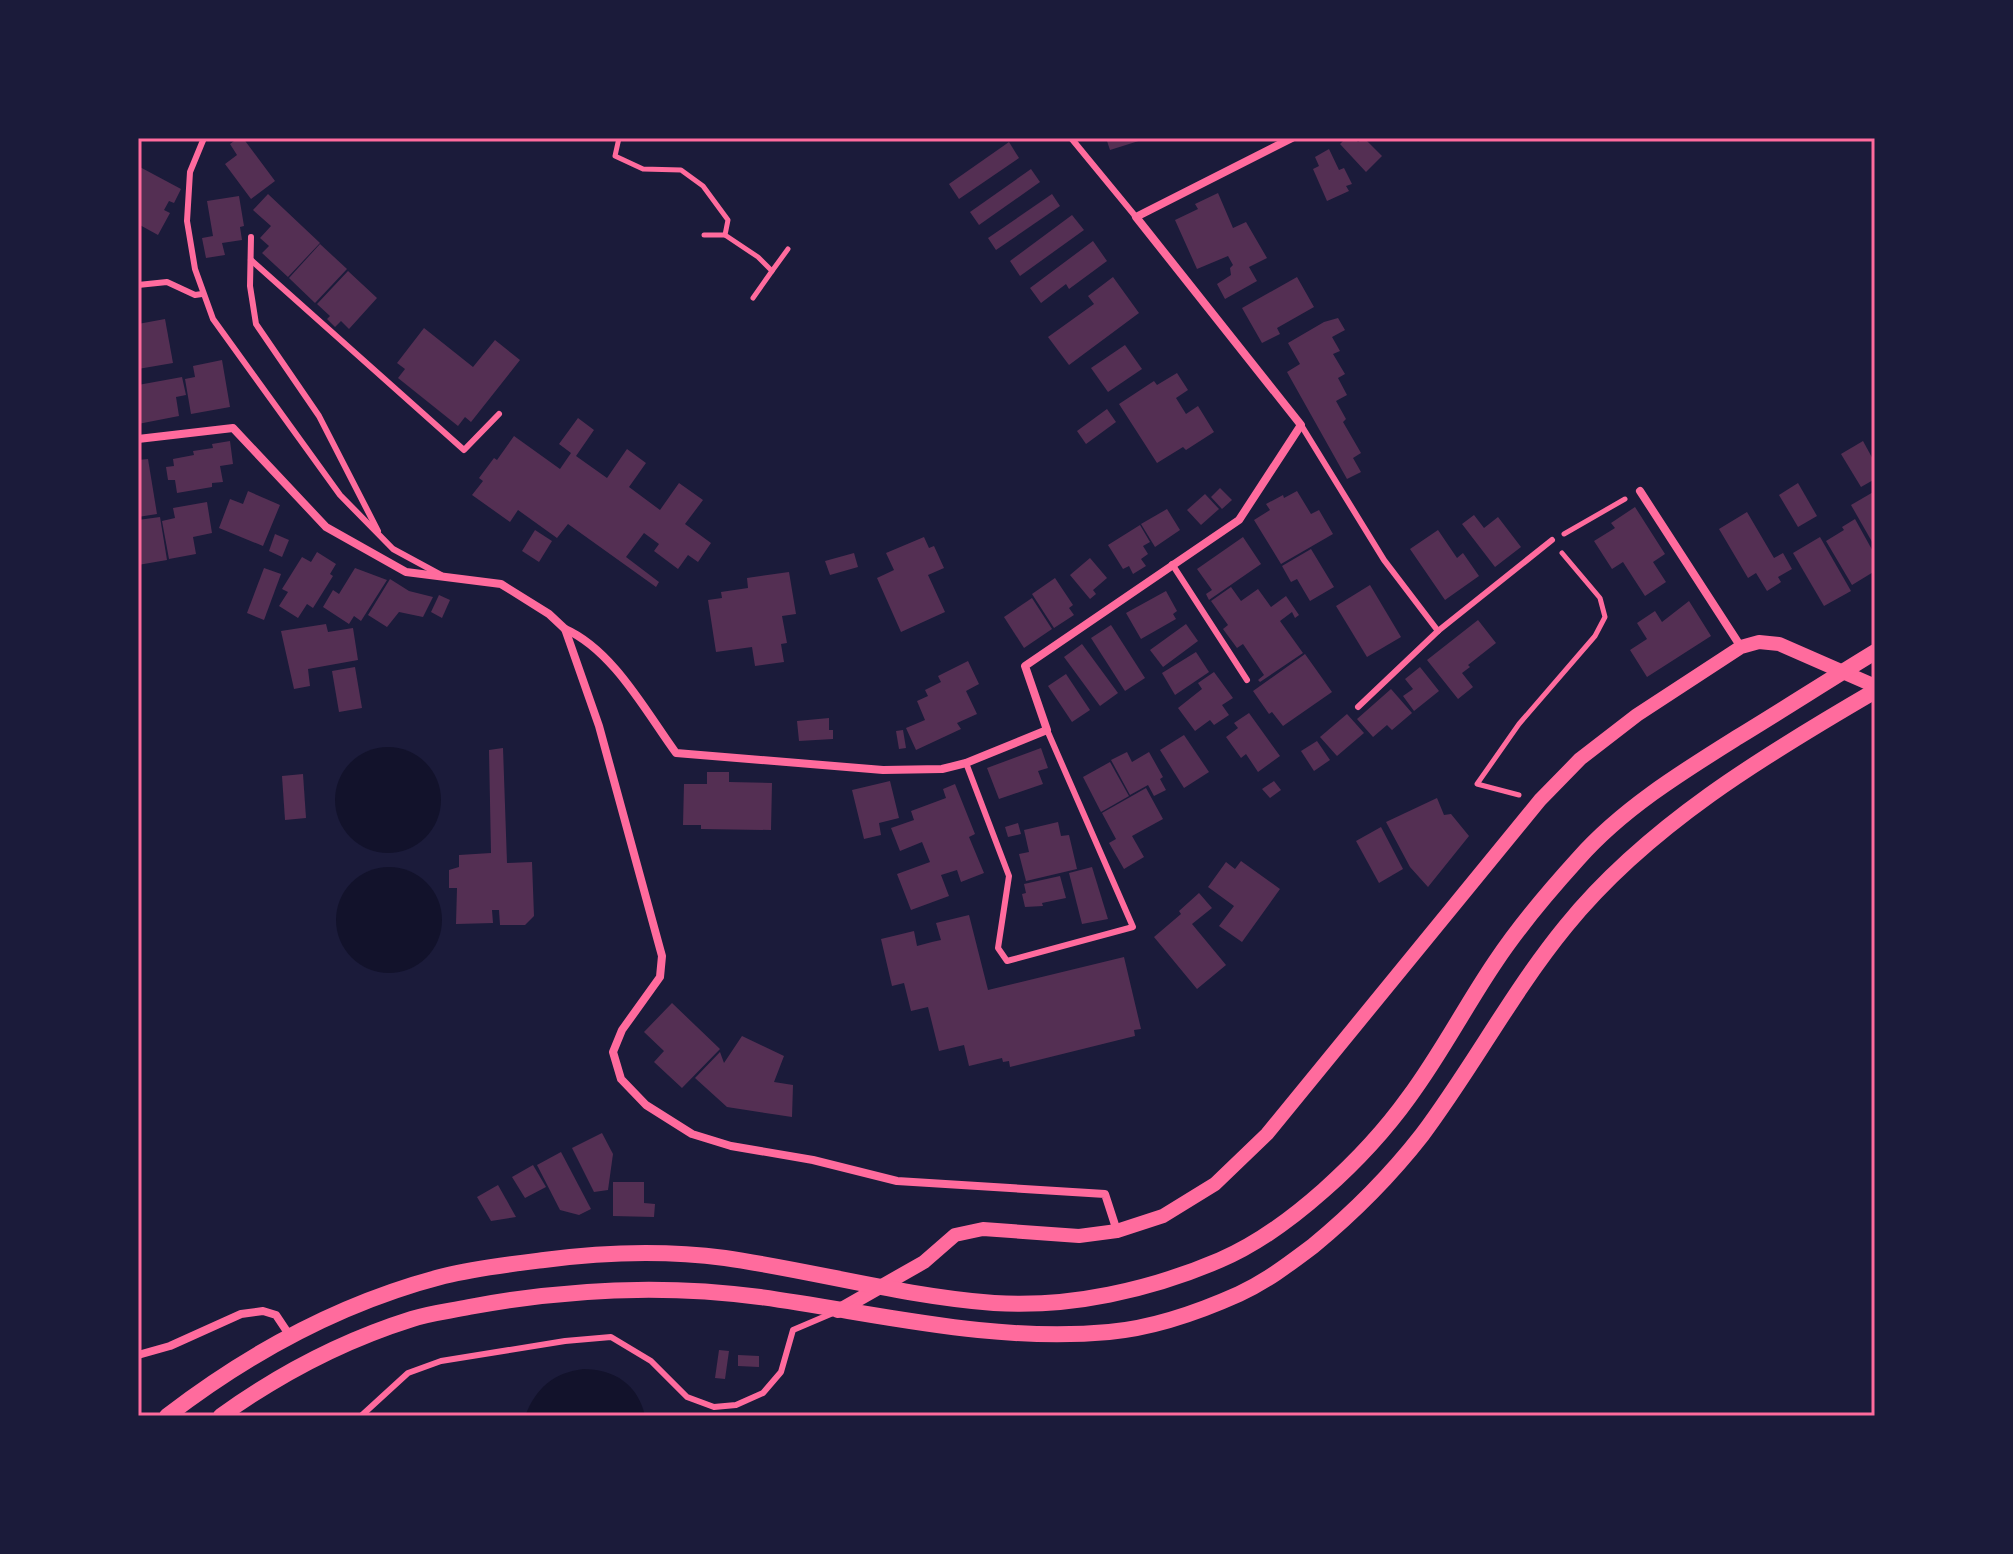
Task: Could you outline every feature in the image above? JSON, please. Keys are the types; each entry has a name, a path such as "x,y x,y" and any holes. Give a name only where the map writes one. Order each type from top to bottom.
{"main road":[{"path":"167,1416 217,1379 290,1336 352,1307 447,1275 585,1255 689,1254 996,1303 1070,1300 1149,1286 1218,1261 1250,1246 1325,1188 1358,1158 1409,1098 1498,958 1582,854 1640,803 1703,759 1875,652"},
{"path":"221,1416 345,1344 415,1318 548,1294 631,1289 759,1297 974,1330 1053,1335 1114,1332 1184,1316 1240,1293 1280,1272 1334,1228 1385,1178 1423,1134 1516,994 1568,923 1622,868 1692,806 1875,689"}],"street":[{"path":"138,439 233,428 326,527 406,572 501,584 549,614 565,629 585,638 614,667 676,753 883,770 942,769 966,763 1047,730 1025,666 1239,520 1301,425 1136,217 1292,138"},
{"path":"1640,491 1741,647"},
{"path":"565,629 599,726 662,956 660,977 622,1030 613,1052 621,1079 646,1105 692,1134 731,1146 813,1160 897,1181 1105,1194 1117,1231"},
{"path":"838,1311 924,1262 955,1235 983,1229 1079,1236 1117,1231 1163,1216 1215,1184 1267,1134 1540,800 1580,759 1637,715 1741,647 1759,642 1790,648 1875,689"},
{"path":"138,1355 170,1346 241,1314 263,1311 276,1315 290,1336"}],"lane":[{"path":"204,138 190,172 187,221 189,246 202,294 213,319 340,495 393,549 441,575"},
{"path":"1071,138 1136,217"},
{"path":"251,237 250,286 256,324 319,416 382,538"},
{"path":"251,260 464,450 499,414"},
{"path":"138,285 167,282 195,295 202,294"},
{"path":"1301,425 1384,560 1438,631"},
{"path":"1358,707 1438,631 1552,540"},
{"path":"1172,564 1247,680"},
{"path":"966,763 1009,876 998,948 1007,961 1133,927 1047,730"},
{"path":"361,1416 408,1373 441,1361 565,1341 611,1337 651,1361 687,1397 714,1407 736,1405 763,1393 781,1372 793,1330 838,1311"},
{"path":"709,1416 714,1407"}],"path":[{"path":"619,138 615,156 643,169 681,170 703,186 728,220 725,235"},
{"path":"704,235 725,235 758,257 772,271"},
{"path":"753,298 788,249"},
{"path":"1540,800 1477,784 1519,724 1595,636 1605,617 1600,598 1552,540 1640,491"}],"shaded area":[{"path":"388,747 408,751 426,762 437,780 441,800 437,820 426,838 408,849 388,853 368,849 350,838 339,820 335,800 339,780 350,762 368,751"},
{"path":"389,867 409,871 427,882 438,900 442,920 438,940 427,958 409,969 389,973 369,969 351,958 340,940 336,920 340,900 351,882 369,871"},
{"path":"583,1369 605,1372 623,1381 637,1396 645,1416 525,1416 534,1397 554,1378"}],"building":[{"path":"243,138 275,181 251,199 225,164 237,155 230,144"},
{"path":"1106,138 1145,138 1145,139 1110,150"},
{"path":"1346,138 1354,138 1358,142 1364,138 1382,156 1366,172 1340,144"},
{"path":"1009,142 1019,158 959,199 949,184"},
{"path":"1329,149 1339,170 1344,168 1352,184 1346,186 1349,191 1327,201 1313,169 1319,166 1315,157"},
{"path":"138,166 181,189 174,203 169,201 164,210 170,213 158,235 138,224"},
{"path":"1031,169 1040,182 979,225 970,212"},
{"path":"1218,193 1233,228 1246,222 1267,258 1249,267 1257,281 1225,299 1217,284 1231,275 1233,265 1228,256 1197,269 1175,220 1198,209 1195,204"},
{"path":"268,194 320,243 288,277 262,253 269,246 260,238 271,226 253,210"},
{"path":"1052,194 1060,206 996,250 988,238"},
{"path":"239,196 244,226 240,227 242,240 222,243 225,255 206,258 202,238 213,236 207,201"},
{"path":"1072,215 1084,230 1020,276 1010,261"},
{"path":"1093,241 1107,261 1069,289 1066,284 1041,303 1030,288"},
{"path":"320,244 347,269 315,303 289,278"},
{"path":"348,271 377,298 349,329 341,321 335,327 327,319 330,316 317,304"},
{"path":"1113,277 1139,313 1069,365 1048,337 1094,304 1088,296"},
{"path":"1297,277 1314,307 1277,328 1280,334 1262,343 1242,308"},
{"path":"1338,318 1345,330 1332,337 1340,351 1333,354 1345,374 1338,378 1347,395 1336,401 1346,419 1343,422 1361,453 1353,458 1361,472 1347,479 1287,372 1300,364 1288,343 1324,322"},
{"path":"165,319 173,363 138,369 138,324"},
{"path":"424,328 473,367 495,340 520,360 471,422 465,417 458,426 398,378 405,369 397,363"},
{"path":"1125,345 1142,369 1108,392 1091,368"},
{"path":"222,360 230,407 191,414 185,379 195,377 193,366"},
{"path":"1177,373 1188,390 1176,398 1186,414 1198,406 1214,432 1186,450 1183,447 1157,463 1119,404 1154,381 1157,385"},
{"path":"182,377 186,395 176,397 179,416 138,424 138,385"},
{"path":"1107,409 1116,422 1086,444 1077,431"},
{"path":"578,418 594,430 576,456 607,478 627,449 646,463 629,487 660,510 679,483 703,500 685,524 711,543 698,562 688,555 678,569 654,551 659,544 644,533 626,557 659,582 656,587 568,524 557,538 518,510 510,522 472,495 483,481 479,478 514,436 560,469 571,453 559,444"},
{"path":"230,441 233,464 220,466 223,482 177,493 175,480 168,480 166,467 174,466 173,459 194,455 193,451 213,448 212,444"},
{"path":"1863,441 1875,463 1875,479 1861,487 1841,454"},
{"path":"148,459 157,514 138,517 138,460"},
{"path":"1798,483 1817,516 1798,527 1779,495"},
{"path":"1220,488 1232,500 1222,509 1211,497"},
{"path":"248,491 280,505 263,546 219,528 230,499 243,504"},
{"path":"1297,491 1311,514 1319,510 1333,534 1281,564 1254,520 1270,510 1266,504"},
{"path":"1875,491 1875,547 1851,505"},
{"path":"1205,494 1219,509 1201,525 1187,510"},
{"path":"207,502 212,533 193,537 196,554 169,559 162,521 175,518 173,508"},
{"path":"1635,507 1665,554 1653,562 1666,582 1645,596 1623,562 1612,569 1594,541 1615,528 1611,523"},
{"path":"1167,509 1180,530 1155,547 1141,524"},
{"path":"1747,512 1774,558 1783,553 1792,569 1778,577 1781,582 1767,591 1756,573 1748,578 1719,529"},
{"path":"1474,515 1484,528 1498,517 1521,547 1495,567 1462,524"},
{"path":"160,517 167,560 138,565 138,520"},
{"path":"1855,519 1875,555 1875,571 1852,585 1826,541"},
{"path":"1140,525 1150,542 1143,546 1148,554 1141,559 1146,566 1133,574 1129,566 1123,569 1108,545"},
{"path":"535,530 552,541 539,562 522,551"},
{"path":"1438,530 1457,558 1463,553 1479,576 1445,600 1410,549"},
{"path":"275,534 289,540 282,557 269,551"},
{"path":"924,537 929,548 934,546 944,568 928,575 945,612 901,632 877,578 894,570 886,553"},
{"path":"1243,537 1261,564 1209,600 1206,594 1212,590 1197,569"},
{"path":"1820,537 1851,591 1824,606 1793,553"},
{"path":"1311,549 1334,587 1310,601 1297,579 1291,582 1282,566"},
{"path":"317,552 336,564 330,574 333,576 313,608 307,604 298,618 279,606 288,592 282,589 302,557 311,562"},
{"path":"854,553 858,567 830,575 825,561"},
{"path":"1090,558 1107,578 1093,590 1096,594 1090,599 1070,575"},
{"path":"264,568 281,574 264,620 247,613"},
{"path":"355,568 387,580 361,621 354,616 349,624 323,607 333,590 339,594"},
{"path":"789,572 796,614 782,616 787,643 781,644 784,662 755,666 752,647 716,652 708,600 722,598 721,592 748,588 747,578"},
{"path":"1055,578 1073,605 1069,608 1074,615 1054,628 1032,594"},
{"path":"390,579 409,591 433,597 423,617 399,612 387,627 368,615"},
{"path":"1370,585 1401,637 1367,657 1336,606"},
{"path":"1231,587 1241,601 1258,589 1271,607 1286,596 1299,615 1295,618 1292,612 1280,621 1303,653 1260,682 1258,680 1264,675 1243,644 1237,648 1223,629 1228,625 1211,601"},
{"path":"1166,591 1177,611 1173,614 1176,619 1141,639 1126,613"},
{"path":"439,595 450,600 442,618 431,612"},
{"path":"1032,598 1052,629 1024,648 1004,617"},
{"path":"1689,601 1711,636 1647,677 1630,650 1647,639 1637,623 1655,611 1662,622"},
{"path":"1478,620 1496,643 1462,673 1473,687 1458,699 1427,660"},
{"path":"326,624 328,632 353,628 358,660 308,669 310,686 294,689 281,631"},
{"path":"1186,624 1198,641 1163,667 1150,650"},
{"path":"1111,625 1145,678 1125,691 1091,638"},
{"path":"1082,644 1118,693 1100,706 1064,657"},
{"path":"1196,652 1209,672 1175,695 1162,673"},
{"path":"1305,654 1332,692 1283,726 1272,712 1269,714 1253,691"},
{"path":"968,661 979,684 966,691 977,714 957,723 961,729 916,750 906,728 925,720 917,701 928,696 925,690 941,682 938,676"},
{"path":"355,667 362,708 339,712 332,671"},
{"path":"1420,667 1439,691 1414,711 1403,696 1413,689 1405,679"},
{"path":"1214,672 1233,698 1222,705 1229,715 1214,725 1210,720 1195,731 1178,708 1202,689 1198,683"},
{"path":"1066,674 1090,710 1072,722 1048,686"},
{"path":"1391,689 1412,713 1392,730 1387,725 1373,737 1357,719"},
{"path":"1249,713 1280,756 1258,772 1246,754 1241,758 1226,737 1238,728 1234,723"},
{"path":"1347,714 1364,733 1337,756 1320,737"},
{"path":"829,718 833,739 799,741 797,721"},
{"path":"903,730 906,748 899,749 896,731"},
{"path":"1184,735 1209,772 1184,788 1160,750"},
{"path":"1317,741 1330,760 1314,771 1301,751"},
{"path":"503,748 507,863 532,862 534,916 525,925 500,925 499,910 492,910 493,923 456,924 457,888 449,888 449,870 459,867 459,855 491,853 489,750"},
{"path":"1041,748 1048,768 1038,771 1043,784 999,799 987,768"},
{"path":"1127,752 1132,762 1149,752 1163,777 1160,779 1166,790 1154,796 1148,785 1130,795 1111,760"},
{"path":"1110,762 1129,796 1101,812 1083,777"},
{"path":"707,772 729,772 729,782 772,783 771,830 701,829 701,825 683,825 684,784 707,784"},
{"path":"303,774 306,818 285,820 282,776"},
{"path":"890,781 899,818 879,823 881,835 864,839 852,790"},
{"path":"1274,781 1281,790 1270,798 1262,789"},
{"path":"955,784 975,834 969,837 984,873 961,882 957,870 941,875 949,896 911,910 897,874 930,862 922,842 900,851 891,828 914,820 911,811 946,798 943,789"},
{"path":"1146,788 1163,819 1132,836 1144,857 1124,869 1109,843 1116,839 1102,813"},
{"path":"1437,798 1444,815 1451,814 1469,836 1428,887 1410,867 1386,822"},
{"path":"1058,822 1061,836 1069,835 1077,869 1026,881 1019,854 1029,852 1024,830"},
{"path":"1018,823 1021,834 1008,837 1005,827"},
{"path":"1381,827 1403,869 1379,883 1356,841"},
{"path":"1241,861 1280,889 1242,942 1219,926 1234,906 1208,887 1226,862 1235,869"},
{"path":"1092,867 1108,919 1082,924 1069,873"},
{"path":"1060,876 1066,898 1042,903 1043,906 1025,907 1022,894 1026,893 1024,884"},
{"path":"1199,893 1212,908 1192,924 1226,965 1197,989 1154,937 1181,914 1179,911"},
{"path":"969,915 988,990 1124,957 1141,1029 1134,1030 1135,1036 1010,1067 1009,1061 1003,1062 1002,1058 969,1066 964,1045 939,1051 928,1007 911,1011 904,983 892,986 881,939 914,931 917,946 941,940 936,923"},
{"path":"672,1003 720,1049 682,1088 654,1062 664,1051 644,1032"},
{"path":"742,1036 784,1056 774,1082 793,1085 792,1117 727,1107 695,1078 720,1052 724,1063"},
{"path":"602,1133 613,1154 608,1190 594,1192 572,1148"},
{"path":"561,1152 591,1209 579,1215 560,1210 537,1165"},
{"path":"533,1165 546,1187 525,1198 512,1177"},
{"path":"613,1182 644,1182 644,1203 655,1204 654,1217 613,1216"},
{"path":"498,1185 516,1217 491,1221 477,1197"},
{"path":"719,1350 729,1351 725,1379 715,1378"},
{"path":"738,1355 759,1356 759,1367 738,1366"}]}
